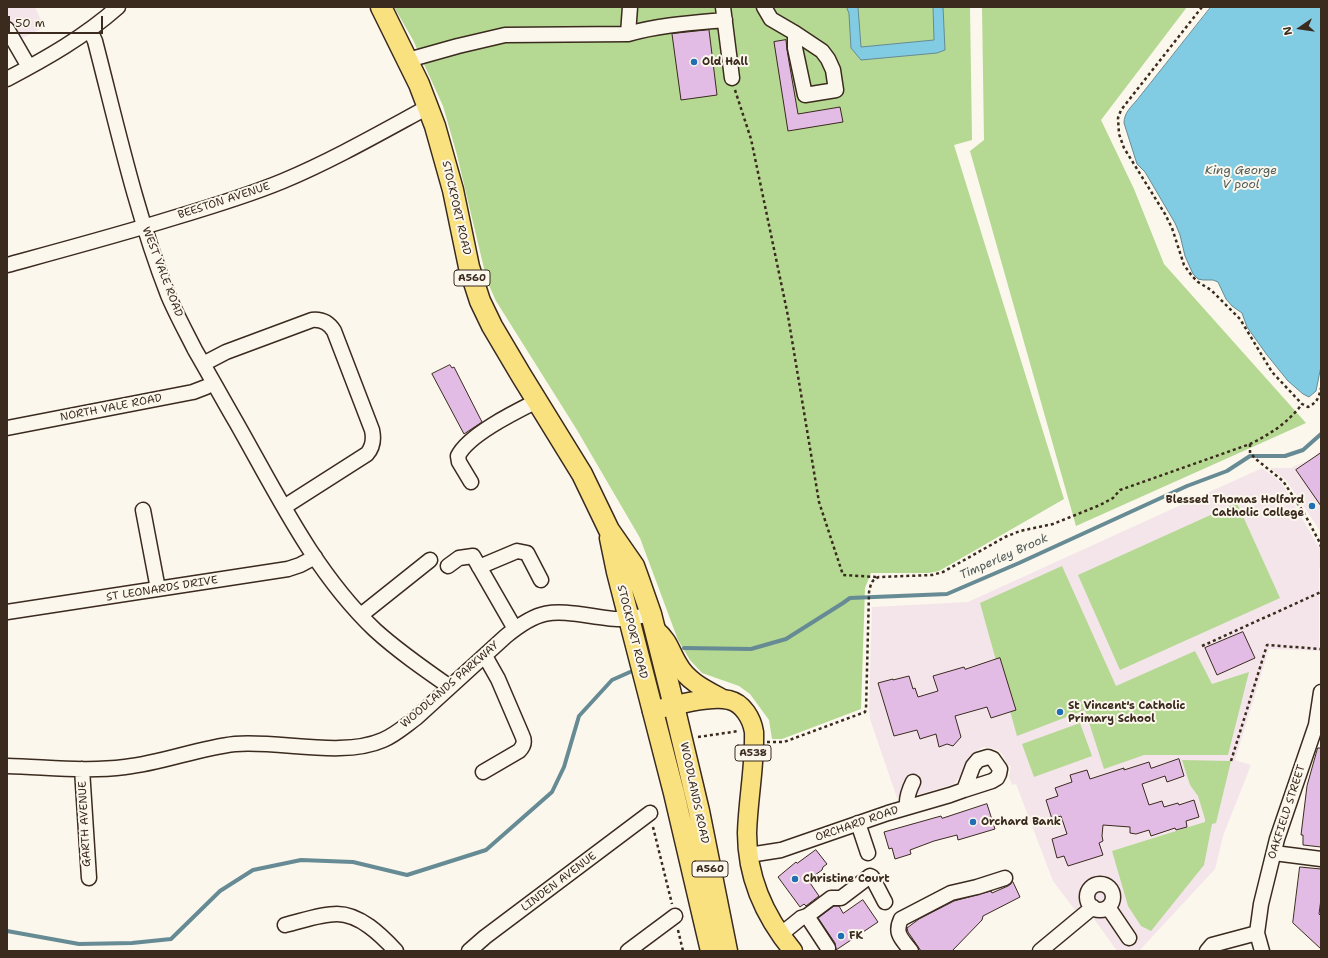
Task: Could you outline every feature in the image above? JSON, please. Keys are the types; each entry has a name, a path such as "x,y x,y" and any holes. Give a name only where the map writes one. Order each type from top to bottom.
{"highway":[{"name":"STOCKPORT ROAD","path":"381,7 408,60 428,107 445,160 476,290 492,326 582,474 609,530 634,566 652,621 674,706"},
{"name":"STOCKPORT ROAD","path":"609,530 617,572 630,618 652,711"},
{"name":"WOODLANDS ROAD","path":"674,706 699,811 727,951"},
{"name":"WOODLANDS ROAD","path":"652,711 674,792 711,951"}],"main road":[{"path":"652,621 664,637 678,665 687,676 723,699"},
{"name":"A538","path":"652,711 705,700 723,699 730,700 738,704 749,717 753,724 754,735 747,835 752,872 758,895 764,908 780,935 793,951"}],"street":[{"path":"7,79 30,67 90,30 118,7"},
{"path":"628,34 630,7"},
{"path":"764,7 770,19 795,33"},
{"path":"408,60 505,35 628,34 724,13 732,78"},
{"path":"7,28 30,67"},
{"name":"WEST VALE ROAD","path":"90,30 95,41 117,131 144,227 172,305 203,364 284,508 330,579 360,615 388,642 450,687"},
{"name":"BEESTON AVENUE","path":"7,265 144,227 282,182 349,151 428,107"},
{"path":"203,364 226,352 312,320 319,320 328,323 334,331 372,430 372,447 367,454 284,508"},
{"name":"NORTH VALE ROAD","path":"7,428 193,392 214,382"},
{"path":"471,482 459,462 458,456 461,449 507,416 537,400"},
{"path":"143,510 158,589"},
{"path":"479,567 516,551 526,554 541,580"},
{"path":"448,566 459,558 473,556 515,629"},
{"name":"ST LEONARDS DRIVE","path":"7,612 288,569 300,565 315,557"},
{"path":"360,615 430,560"},
{"name":"WOODLANDS PARKWAY","path":"7,766 104,769 144,764 239,744 331,748 369,745 384,740 404,727 515,629 537,616 551,612 616,619 630,618 652,621"},
{"path":"483,772 519,751 523,747 524,742 498,679 484,656"},
{"name":"OAKFIELD STREET","path":"1262,951 1257,933 1261,904 1277,839 1318,726 1321,692"},
{"name":"GARTH AVENUE","path":"82,769 88,878"},
{"path":"907,807 908,795 913,782"},
{"name":"ORCHARD ROAD","path":"749,855 781,850 907,807 964,790"},
{"name":"LINDEN AVENUE","path":"469,951 485,937 650,813"},
{"path":"858,824 868,852"},
{"path":"1274,853 1321,859"},
{"path":"780,935 801,918 807,916 831,898 841,898 870,876 872,877 885,902"},
{"path":"911,951 898,933 897,927 901,919 951,892 977,887 1005,878"},
{"path":"1099,884 1109,887 1112,900 1108,907 1099,910 1093,907 1089,903 1088,895 1090,889 1099,884"},
{"path":"1040,951 1093,907"},
{"path":"1108,907 1129,938"},
{"path":"285,924 326,915 346,914 364,922 396,951"},
{"path":"628,951 675,916"},
{"path":"807,916 828,948"},
{"path":"1207,951 1212,945 1257,933"}],"path":[{"path":"1202,7 1121,110 1118,118 1119,134 1124,148 1165,214 1172,228 1184,265 1192,276 1198,282 1211,290 1240,319 1272,372 1302,404 1308,407 1314,404 1318,398 1321,388"},
{"path":"732,78 751,138 788,316 819,502 843,575 879,577 932,575 943,572 1010,535 1020,531 1053,524 1114,498 1120,490 1250,444 1267,436 1296,413 1302,404"},
{"path":"1250,444 1250,453 1283,481 1304,513 1321,547"},
{"path":"698,737 754,735 784,742 865,712 868,602 871,582 879,577"},
{"path":"1202,646 1321,592"},
{"path":"1231,760 1267,645 1321,649"},
{"path":"650,813 683,951"}],"shaded area":[{"path":"7,7 35,7 44,27 7,46"},
{"name":"Blessed Thomas Holford Catholic College","path":"1321,450 1321,532 1286,480 1270,468 1291,468 1311,459"},
{"name":"St Vincent's Catholic Primary School","path":"1262,468 1281,482 1321,551 1321,568 1319,568 1319,651 1269,649 1235,760 1251,765 1223,836 1215,869 1139,951 1117,951 1094,919 1080,906 1075,910 1053,881 1016,784 1012,785 1009,777 1011,766 1007,765 1003,755 998,750 983,747 970,755 960,776 954,784 914,796 902,795 897,798 870,719 872,607 968,602"}],"green space":[{"path":"394,7 970,7 972,140 954,145 1064,499 939,571 928,573 871,573 865,588 861,709 782,739 772,739 769,720 750,694 739,686 702,673 690,660 678,640 640,538 577,430 496,301 487,281 457,155 443,106 413,40"},
{"path":"982,7 1187,7 1101,120 1134,189 1164,264 1306,423 1076,526 970,151 984,140"},
{"path":"1237,503 1280,598 1120,670 1078,575"},
{"path":"1062,566 1116,686 1195,651 1212,684 1249,672 1228,755 1144,755 1104,769 1085,710 1017,736 980,603"},
{"path":"1080,723 1092,756 1034,777 1022,744"},
{"path":"1182,760 1231,761 1216,823 1212,824 1204,865 1151,931 1141,926 1128,906 1112,851 1205,822 1198,796 1190,785"}],"water":[{"path":"847,7 858,7 861,47 934,40 933,7 943,7 945,50 937,53 861,60 851,48 849,14"},
{"name":"King George V pool","path":"1211,7 1321,7 1321,366 1316,391 1309,397 1303,394 1288,381 1267,355 1247,327 1242,313 1232,306 1226,299 1218,282 1213,280 1198,279 1193,274 1185,256 1180,235 1175,223 1145,172 1137,164 1124,123 1128,110"}],"building":[{"path":"709,30 717,95 681,100 672,34"},
{"path":"786,40 798,114 840,107 843,122 788,131 774,42"},
{"path":"450,365 452,368 454,367 482,422 464,434 432,374"},
{"path":"1321,453 1321,506 1296,470"},
{"path":"1243,632 1255,658 1217,675 1205,648"},
{"path":"1000,658 1016,710 991,718 987,707 955,716 961,737 953,746 947,744 939,747 936,734 920,739 917,730 894,736 878,683 909,676 913,689 915,688 918,697 938,691 933,676 964,667 965,669"},
{"path":"1318,748 1321,748 1321,847 1303,845 1303,835 1301,835 1307,786"},
{"path":"1179,759 1184,776 1167,782 1165,776 1142,784 1149,805 1162,801 1164,807 1178,803 1179,805 1194,800 1199,817 1186,821 1187,827 1176,830 1175,828 1151,836 1149,830 1136,834 1130,833 1130,827 1103,825 1103,841 1099,843 1103,855 1068,866 1064,856 1057,858 1052,839 1067,834 1061,816 1052,819 1046,800 1058,796 1055,788 1072,782 1070,775 1087,770 1090,779 1149,762 1151,768"},
{"path":"987,804 995,829 958,840 957,835 934,841 910,850 911,854 895,859 892,848 889,849 884,832 941,816 942,818"},
{"name":"Christine Court","path":"816,850 827,864 822,870 808,880 819,896 806,906 804,904 800,907 778,877 796,862 797,863"},
{"path":"1300,867 1321,869 1321,899 1319,914 1321,916 1321,949 1293,923"},
{"path":"1013,882 1020,897 983,916 982,920 952,951 921,951 908,932 907,928 919,919 954,901 991,891 992,893 1008,886"},
{"name":"FK","path":"863,900 878,922 836,950 835,943 818,918 834,906 839,906 843,913"}],"waterway":[{"name":"Timperley Brook","path":"684,648 751,649 786,639 850,598 947,594 1019,563 1187,486 1227,471 1250,456 1285,456 1303,450 1321,434"},
{"name":"Timperley Brook","path":"7,931 79,944 132,943 171,939 220,891 253,870 301,860 353,862 407,875 486,850 552,792 564,767 579,716 612,680 630,672"}],"place":[{"name":"Old Hall","path":"694,62"},
{"name":"Blessed Thomas Holford Catholic College","path":"1312,506"},
{"name":"St Vincent's Catholic Primary School","path":"1060,712"},
{"name":"Orchard Bank","path":"973,822"},
{"name":"Christine Court","path":"795,879"},
{"name":"FK","path":"841,936"}]}
